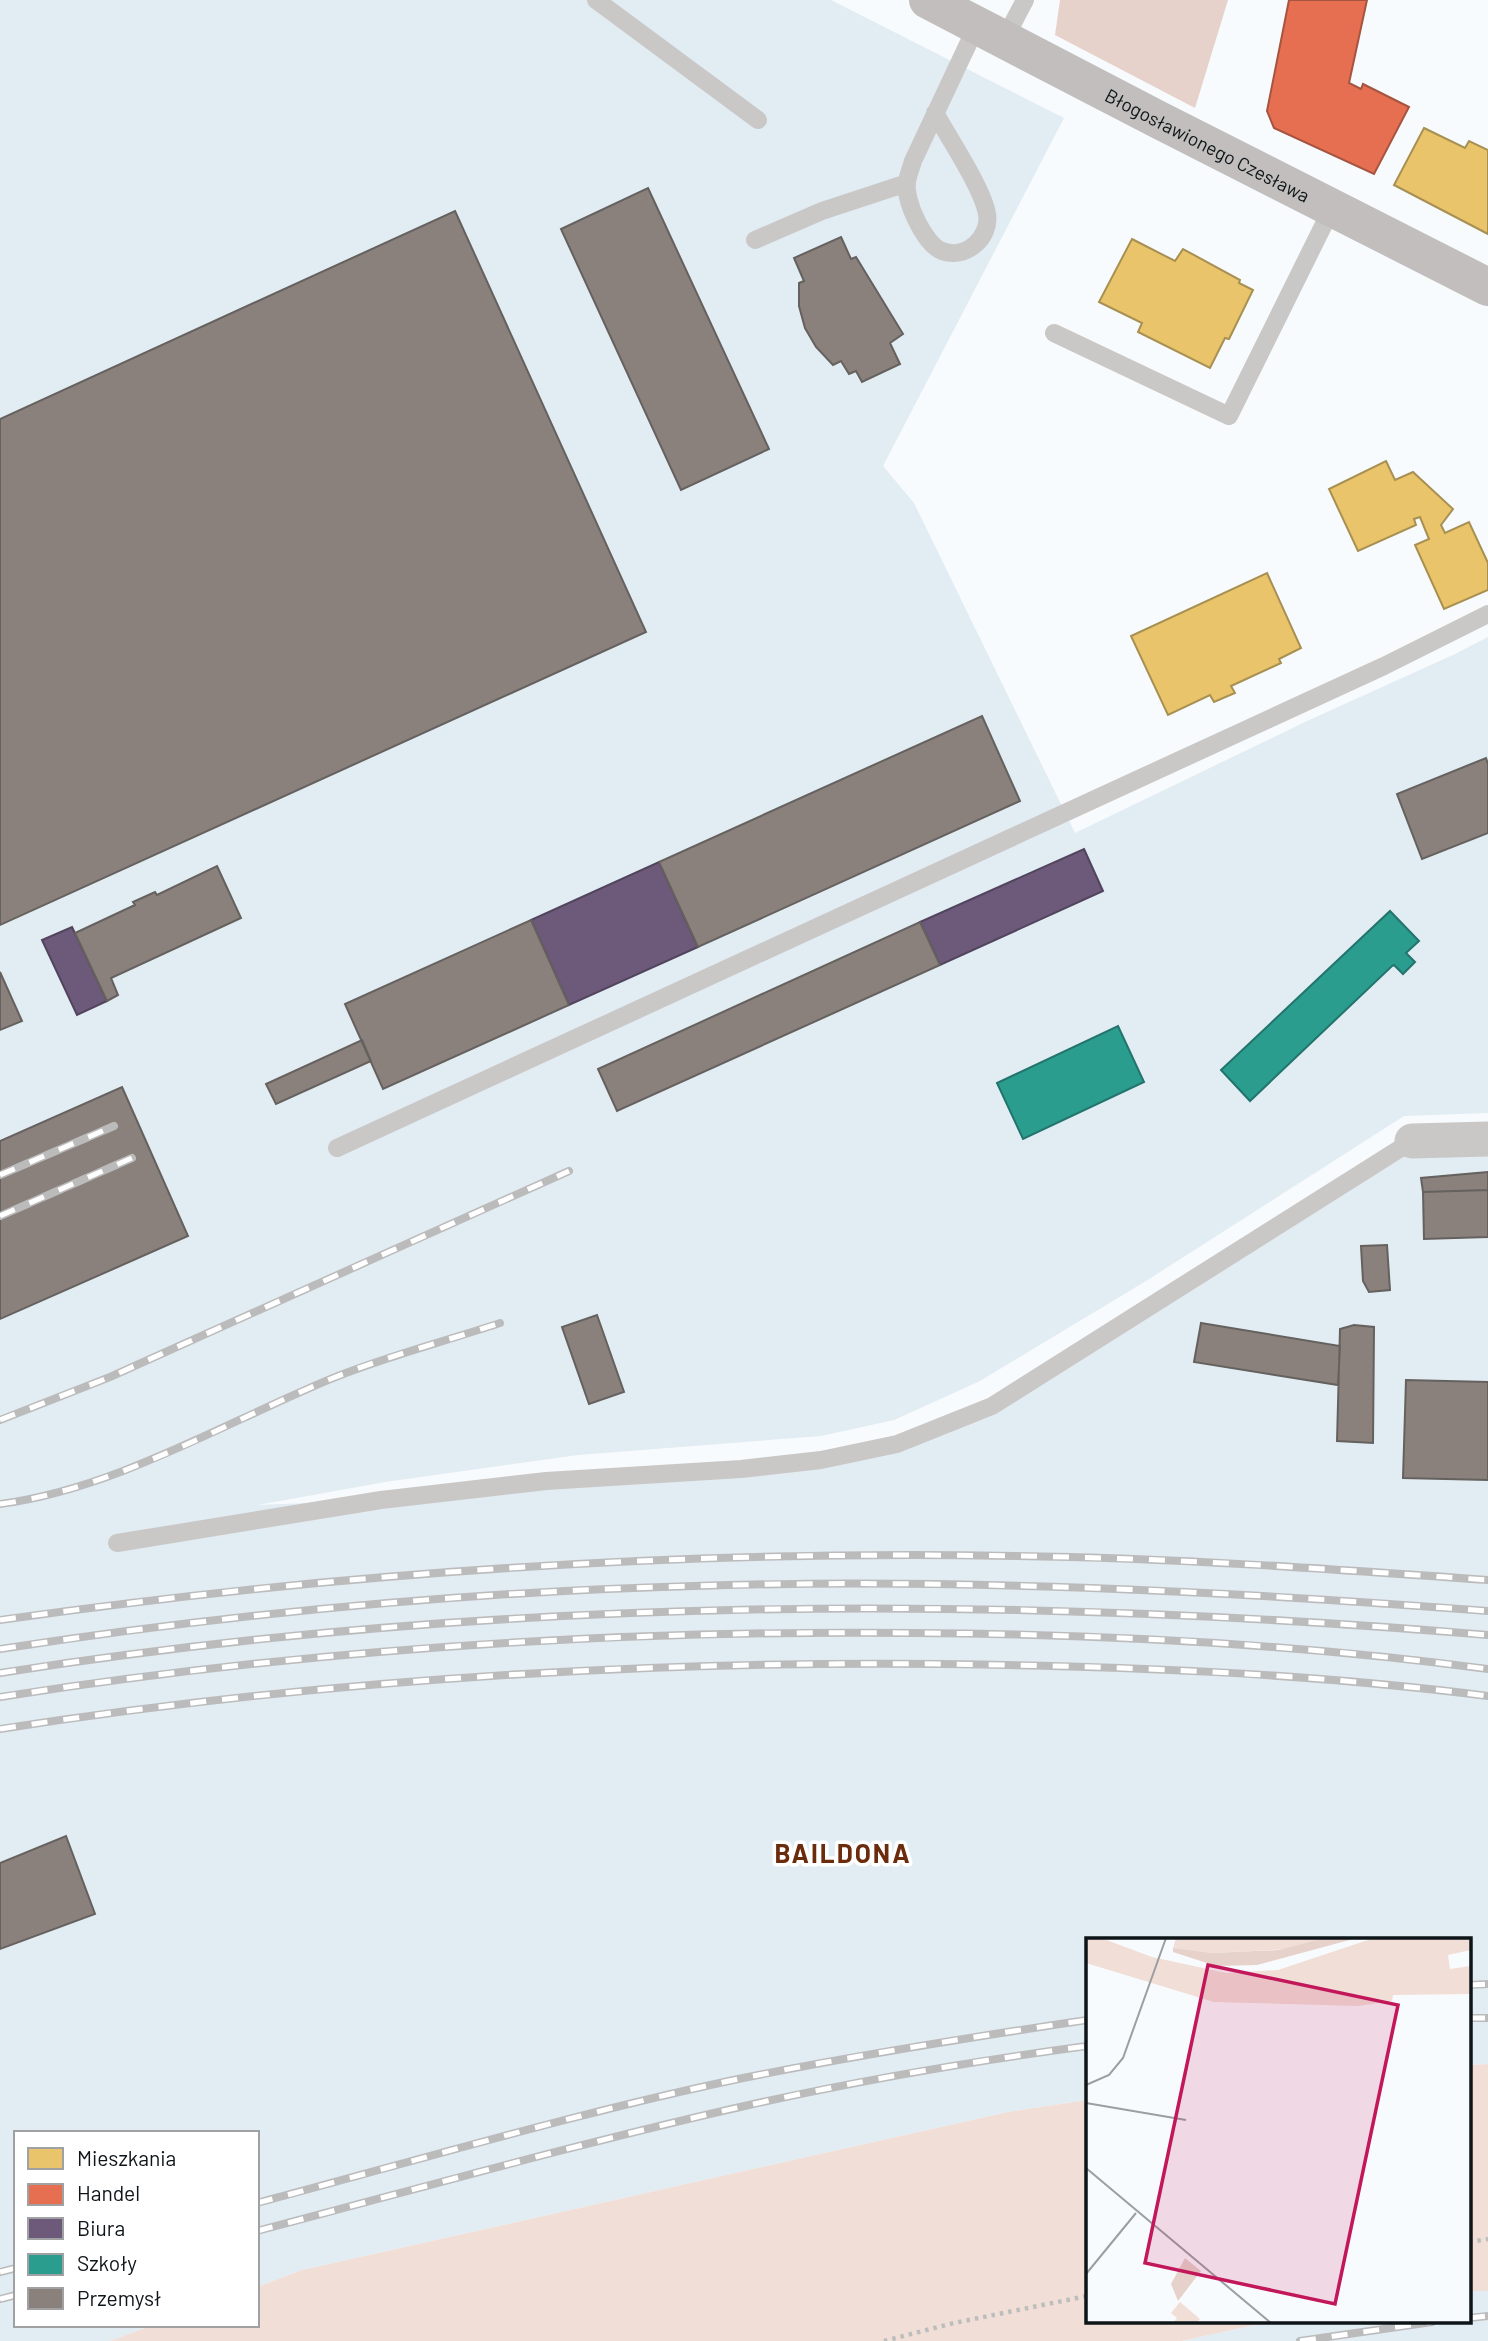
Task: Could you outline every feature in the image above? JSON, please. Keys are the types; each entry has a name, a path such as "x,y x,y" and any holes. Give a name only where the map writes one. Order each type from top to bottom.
{"street":[{"name":"Błogosławionego Czesława","path":"928,0 1488,287"},
{"path":"1412,1141 1488,1139"}],"lane":[{"path":"596,0 758,120"},
{"path":"935,113 983,199 988,216 986,233 975,246 961,252 943,251 932,244 908,201 907,183 913,161 935,113 991,32 1025,0"},
{"path":"755,240 822,211 907,183"},
{"path":"1054,333 1229,415 1332,208"},
{"path":"337,1148 1310,701 1488,614"},
{"path":"117,1543 381,1500 546,1481 741,1469 821,1460 897,1444 992,1406 1412,1141"}],"path":[{"path":"1470,2242 1488,2239"},
{"path":"884,2341 967,2320 1086,2296"}],"shaded area":[{"path":"0,0 831,0 1064,118 883,466 914,503 1075,833 1488,637 1488,1113 1404,1116 1146,1281 980,1381 894,1420 821,1436 578,1455 385,1482 258,1505 381,1500 821,1460 992,1406 1412,1141 1488,1151 1488,2064 1470,2065 1470,1938 1086,1938 1086,2100 1008,2112 302,2270 259,2286 259,2131 14,2131 14,2327 148,2327 110,2341 0,2341"},
{"path":"1060,0 1228,0 1195,108 1055,35"},
{"path":"1488,2064 1488,2291 1470,2291 1470,2065"},
{"path":"1086,2100 1086,2324 1259,2324 1182,2341 110,2341 148,2327 259,2327 259,2286 302,2270 1008,2112"},
{"path":"1470,2291 1488,2291 1488,2341 1182,2341 1259,2324 1470,2324"}],"building: Mieszkania":[{"path":"1424,128 1465,148 1469,141 1488,150 1488,234 1394,185"},
{"path":"1132,239 1175,261 1183,249 1253,290 1229,339 1225,338 1210,368 1138,332 1142,323 1099,302"},
{"path":"1386,461 1395,480 1413,472 1453,509 1441,525 1445,533 1469,522 1488,563 1488,590 1444,609 1415,545 1429,539 1420,517 1414,519 1416,525 1358,551 1329,489"},
{"path":"1267,573 1301,648 1279,659 1281,663 1231,686 1235,693 1214,702 1210,695 1168,715 1131,636"}],"building: Handel":[{"path":"1289,0 1367,0 1349,83 1361,89 1363,84 1409,107 1374,174 1274,128 1267,111"}],"building: Biura":[{"path":"1084,849 1103,891 940,965 920,922"},
{"path":"659,862 698,947 569,1005 531,920"},
{"path":"72,927 107,1001 77,1015 42,940"}],"building: Szkoły":[{"path":"1390,911 1419,941 1406,953 1415,962 1403,974 1392,966 1250,1101 1221,1070"},
{"path":"1118,1026 1144,1082 1023,1139 997,1083"}],"building: Przemysł":[{"path":"648,188 769,449 681,490 561,229"},
{"path":"455,211 646,632 0,925 0,419"},
{"path":"841,237 851,259 856,257 903,334 890,343 900,364 862,382 856,371 849,374 841,361 833,365 816,347 805,328 799,306 799,283 804,281 794,258"},
{"path":"982,716 1020,801 698,947 659,862"},
{"path":"1486,758 1488,833 1422,859 1397,794"},
{"path":"217,866 241,918 111,978 118,995 107,1001 75,933 135,905 133,902 155,892 157,895"},
{"path":"531,920 569,1005 383,1089 345,1004"},
{"path":"920,922 940,965 617,1111 598,1069"},
{"path":"0,972 22,1021 0,1030"},
{"path":"362,1040 371,1061 276,1104 266,1084"},
{"path":"122,1087 188,1236 0,1319 0,1141"},
{"path":"1488,1172 1488,1190 1423,1192 1421,1178"},
{"path":"1488,1190 1488,1237 1424,1239 1423,1192"},
{"path":"1387,1245 1390,1290 1369,1292 1363,1281 1361,1246"},
{"path":"597,1315 624,1392 589,1404 562,1327"},
{"path":"1201,1323 1340,1346 1338,1385 1194,1362"},
{"path":"1354,1325 1374,1327 1373,1443 1337,1441 1340,1329"},
{"path":"1406,1380 1488,1382 1488,1480 1403,1478"},
{"path":"66,1836 95,1914 0,1949 0,1863"}],"railway":[{"path":"0,1175 114,1126"},
{"path":"0,1216 132,1158"},
{"path":"0,1420 110,1377 569,1171"},
{"path":"0,1504 43,1496 128,1469 353,1370 500,1323"},
{"path":"0,1620 253,1589 380,1578 507,1568 761,1557 1075,1557 1488,1580"},
{"path":"0,1649 172,1625 433,1599 694,1586 893,1584 1091,1588 1488,1611"},
{"path":"0,1673 185,1648 370,1629 556,1616 742,1610 929,1609 1115,1613 1488,1635"},
{"path":"0,1697 341,1655 455,1646 684,1635 984,1634 1128,1638 1344,1653 1488,1669"},
{"path":"0,1729 234,1698 352,1687 470,1677 706,1666 942,1664 1147,1669 1284,1676 1488,1696"},
{"path":"1470,1985 1488,1984"},
{"path":"1470,2018 1488,2018"},
{"path":"259,2202 682,2091 872,2054 1086,2020"},
{"path":"259,2230 564,2150 749,2105 918,2072 1086,2046"},
{"path":"0,2272 14,2268"},
{"path":"0,2299 14,2296"},
{"path":"1470,2318 1488,2316"},
{"path":"1300,2341 1418,2324"}],"district":[{"name":"BAILDONA","path":"843,1852"}]}
